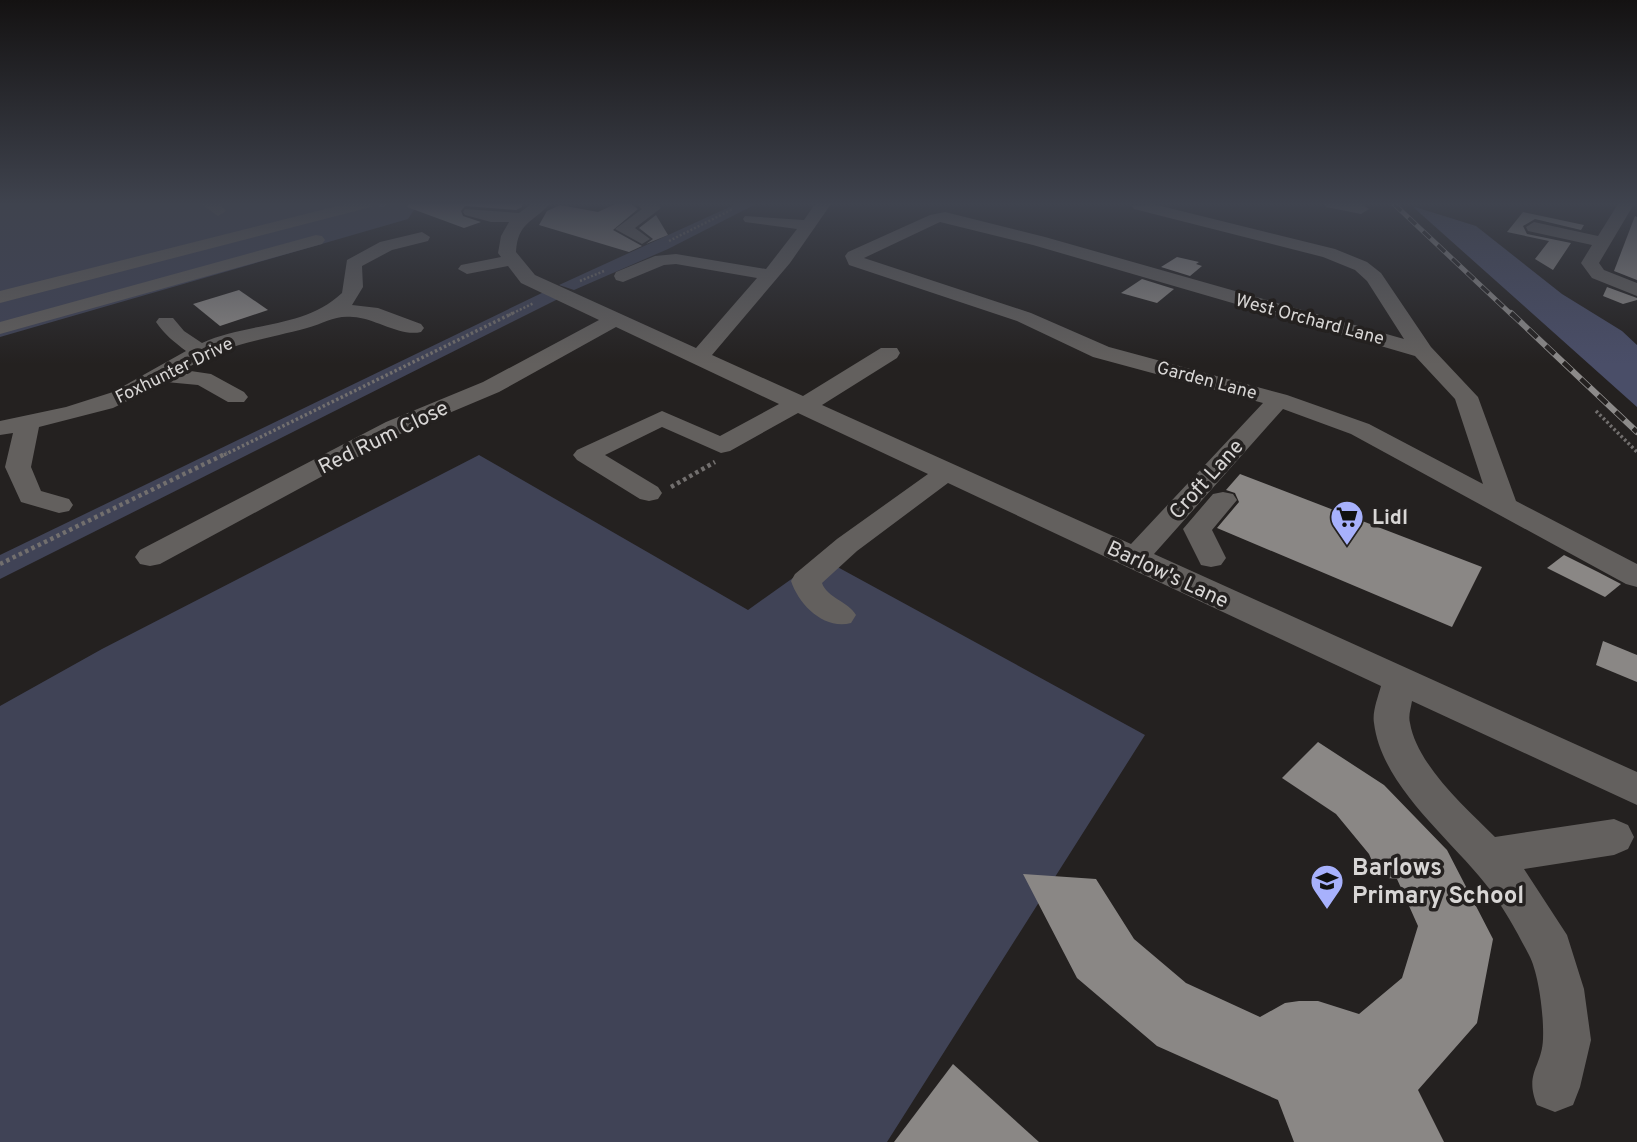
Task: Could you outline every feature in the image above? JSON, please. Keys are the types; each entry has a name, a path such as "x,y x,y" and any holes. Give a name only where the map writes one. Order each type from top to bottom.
{"street":[{"path":"0,297 156,257"},
{"path":"0,328 254,257"},
{"name":"Foxhunter Drive","path":"0,428 54,419 97,406 226,341 296,325 334,309 349,297 356,279 354,264 366,257"},
{"path":"467,269 513,260 511,257"},
{"path":"699,356 785,257"},
{"name":"Garden Lane","path":"854,257 855,261 1024,317 1101,352 1279,400 1360,429 1637,577"},
{"name":"West Orchard Lane","path":"1095,257 1423,351 1466,397 1504,505"},
{"path":"1340,257 1361,266 1374,277 1423,351"},
{"path":"1593,257 1590,263 1598,274 1637,290"},
{"path":"614,273 661,260 676,259 769,275"},
{"name":"Barlow's Lane","path":"513,260 528,279 1637,789"},
{"path":"334,309 371,313 414,328"},
{"name":"Red Rum Close","path":"150,557 395,427 491,387 592,330 618,319"},
{"path":"166,322 177,335 201,352"},
{"path":"649,493 586,455 662,418 721,446 802,404 890,353"},
{"path":"162,375 203,379 236,397"},
{"name":"Croft Lane","path":"1134,559 1279,400"},
{"path":"28,422 18,467 30,496 59,505"},
{"path":"840,615 811,595 806,581 847,545 947,472"},
{"path":"1212,558 1198,529 1223,500"},
{"path":"1399,681 1391,712 1397,743 1424,788 1521,899 1551,950 1561,989 1567,1040 1555,1087"},
{"path":"1486,857 1614,837"}],"path":[{"path":"0,564 557,292 614,273"},
{"path":"1596,411 1637,452"},
{"path":"649,493 653,497 732,451 721,446"}],"shaded area":[{"path":"0,257 276,257 0,337"},
{"path":"620,257 649,257 574,290 559,285"},
{"path":"1469,257 1516,257 1562,294 1622,331 1637,345 1637,407"},
{"path":"546,291 560,298 0,579 0,555"},
{"path":"479,455 748,610 821,558 1145,735 887,1142 0,1142 0,706 102,649"}],"building":[{"path":"1177,257 1199,262 1196,264 1202,266 1190,276 1161,267"},
{"path":"1536,257 1561,257 1553,270 1535,259"},
{"path":"1619,257 1637,257 1637,280 1614,271"},
{"path":"1142,279 1174,289 1157,303 1121,293"},
{"path":"1607,287 1637,300 1623,304 1603,296"},
{"path":"239,290 268,310 220,326 193,304"},
{"name":"Lidl","path":"1240,474 1482,567 1452,627 1217,528 1239,502 1235,493 1226,490"},
{"path":"1564,555 1621,584 1605,597 1547,568"},
{"path":"1603,641 1637,655 1637,682 1596,665"},
{"path":"1318,742 1384,785 1447,850 1493,939 1477,1023 1418,1090 1444,1142 1294,1142 1278,1100 1157,1046 1077,978 1023,874 1096,879 1134,939 1186,983 1260,1017 1285,1003 1299,1001 1318,1001 1359,1014 1402,978 1418,926 1397,879 1379,877 1369,854 1336,814 1282,778"},
{"path":"953,1064 1039,1142 894,1142"}],"railway":[{"path":"1451,257 1512,315"},
{"path":"1511,313 1637,432"}],"place":[{"name":"Lidl","path":"1347,547"},
{"name":"Barlows Primary School","path":"1327,911"}]}
